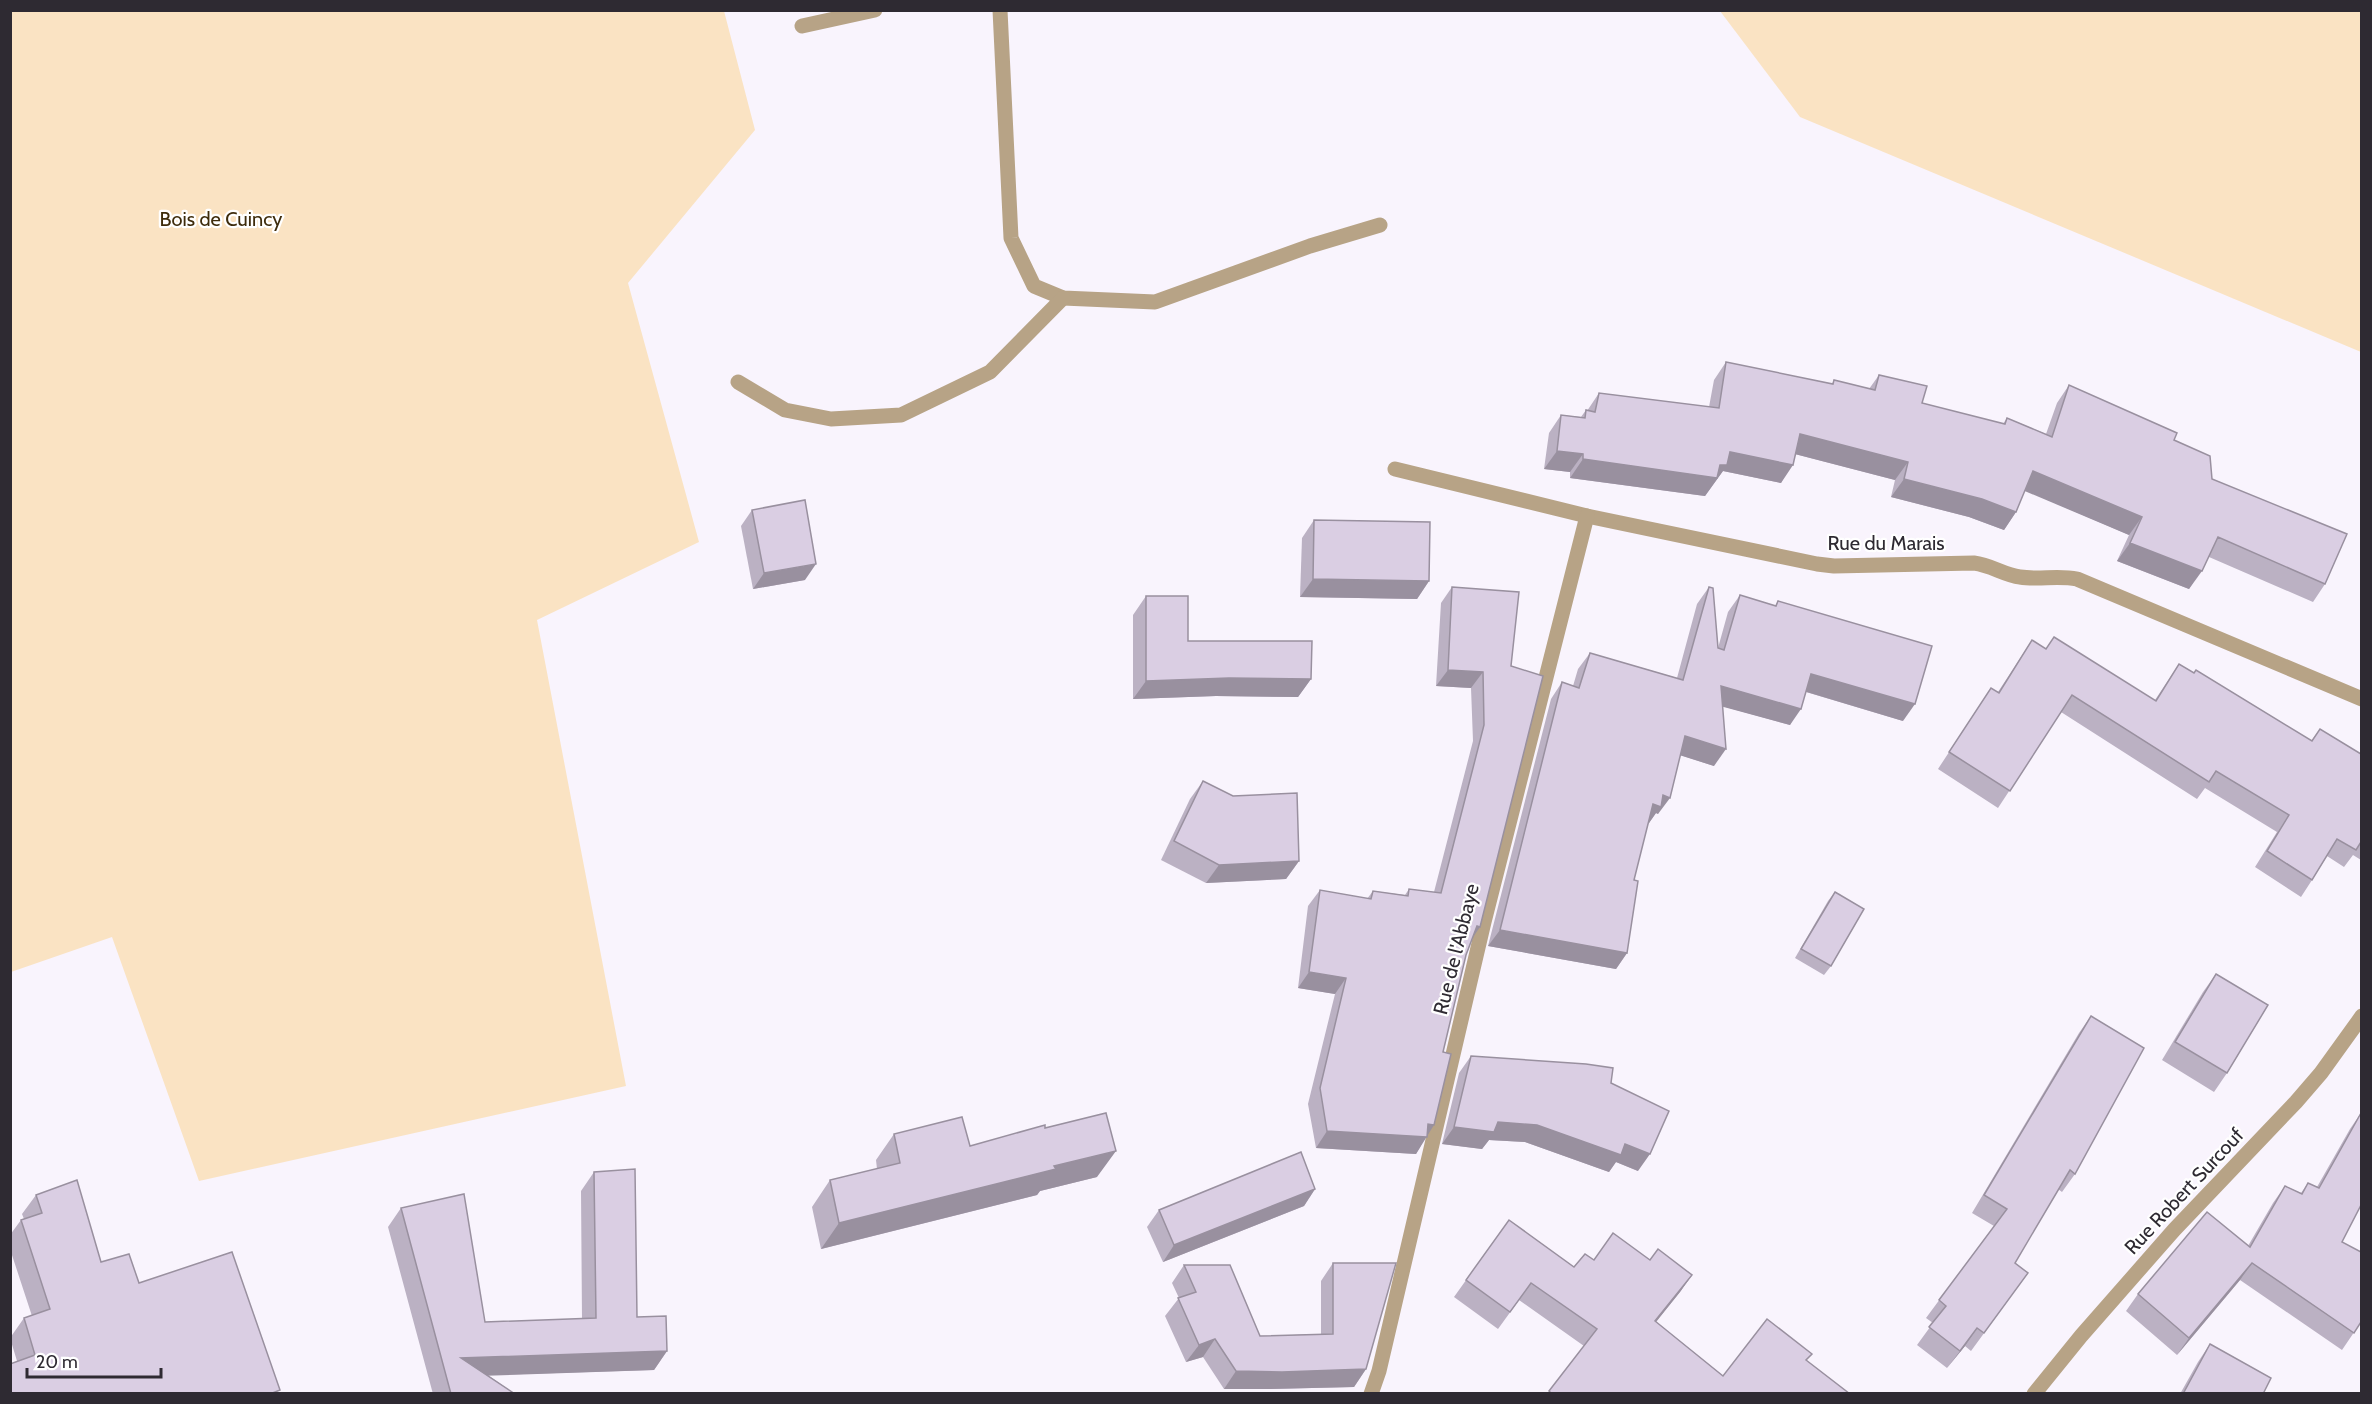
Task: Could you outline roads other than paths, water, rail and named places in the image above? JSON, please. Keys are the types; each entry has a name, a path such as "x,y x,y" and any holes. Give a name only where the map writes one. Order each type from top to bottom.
{"street":[{"path":"802,26 875,10"},
{"path":"1000,10 1011,238 1034,286 1063,298 1155,302 1310,246 1380,225"},
{"path":"738,382 785,410 831,418 901,415 990,372 1063,298"},
{"name":"Rue du Marais","path":"1395,469 1587,516 1826,565 1974,563 1984,564 2023,578 2067,577 2077,579 2361,699"},
{"name":"Rue de l'Abbaye","path":"1371,1394 1379,1371 1484,922 1587,516"},
{"name":"Rue Robert Surcouf","path":"2034,1394 2081,1336 2174,1230 2296,1102 2321,1073 2361,1016"}],"park label":[{"name":"Bois de Cuincy","path":"221,219"}]}
